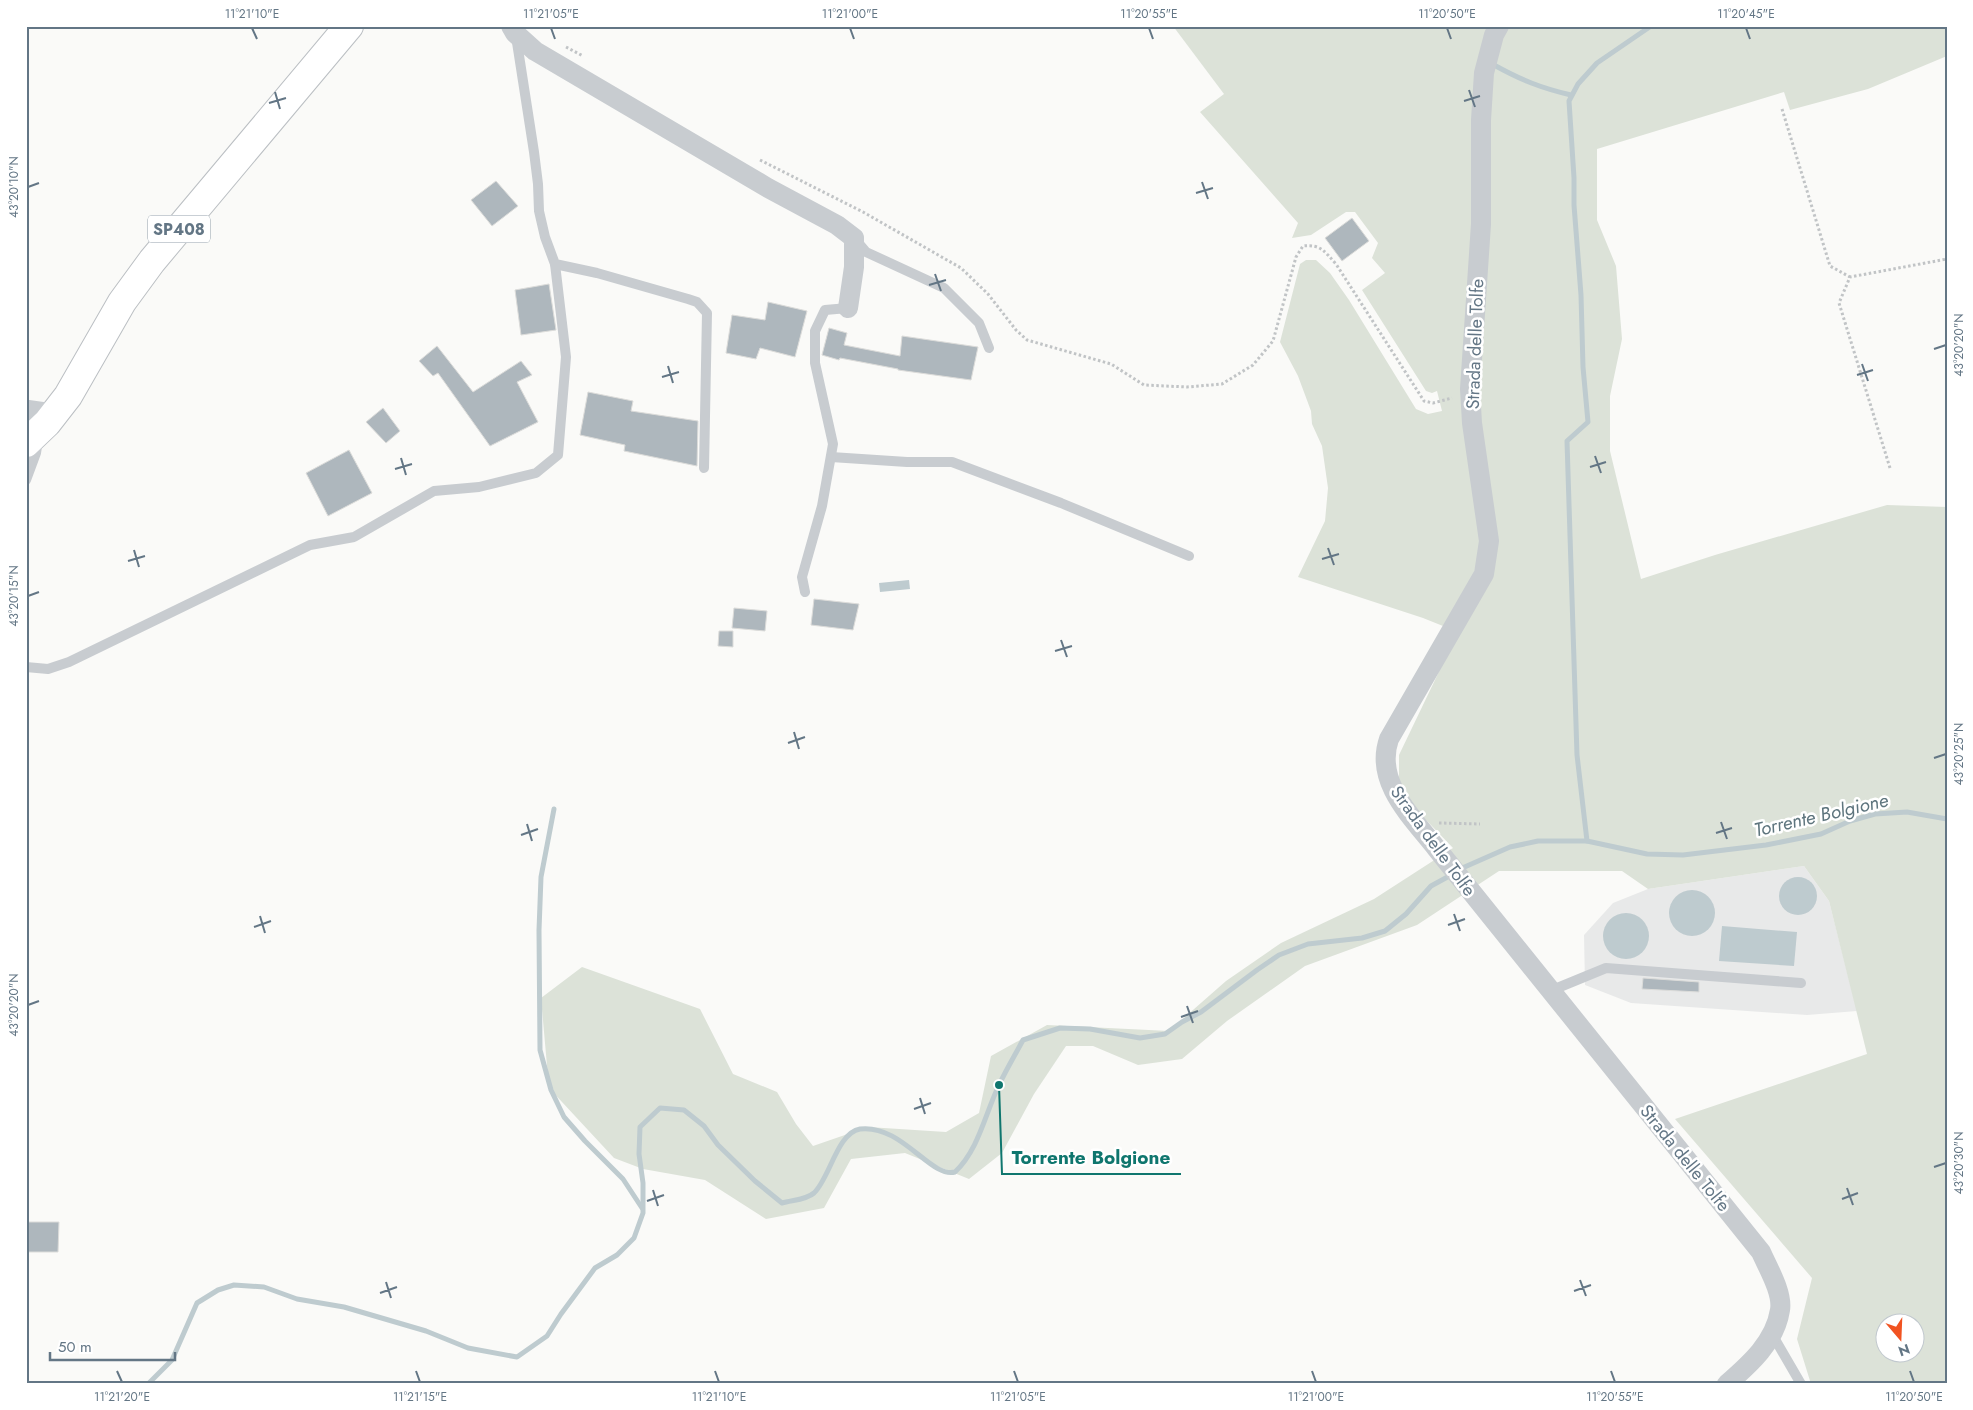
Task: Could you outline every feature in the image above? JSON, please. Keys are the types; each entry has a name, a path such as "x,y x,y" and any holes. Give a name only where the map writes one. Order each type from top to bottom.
{"main road":[{"name":"SP408","path":"36,425 77,383 122,302 152,261 348,26"}],"street":[{"name":"Strada delle Tolfe","path":"1499,26 1494,35 1484,83 1481,120 1481,224 1470,388 1472,423 1489,541 1484,574 1389,738 1384,752 1385,768 1392,791 1418,825 1550,992 1761,1252 1776,1284 1780,1309 1772,1334 1756,1358 1727,1384"},
{"path":"513,29 535,51 768,188 838,225 854,238 854,267 848,308"}],"lane":[{"path":"26,667 48,669 70,662 310,545 354,537 434,491 479,487 536,473 558,455 566,356 555,264 545,238 539,211 535,160 513,29"},
{"path":"854,238 866,252 944,288 979,323 989,348"},
{"path":"555,264 597,273 688,299 701,305 708,313 704,468"},
{"path":"805,592 802,577 822,506 833,444 816,363 815,331 825,310 848,308"},
{"path":"26,480 36,453 36,425"},
{"path":"831,457 907,462 952,462 1061,503 1188,556"},
{"path":"1550,992 1606,968 1801,983"},
{"path":"1772,1334 1801,1384"}],"path":[{"path":"564,47 587,59"},
{"path":"1782,109 1830,266 1850,277 1947,259"},
{"path":"755,158 863,212 961,268 988,294 1016,330 1027,340 1111,364 1144,385 1186,388 1222,384 1253,365 1274,341 1296,257 1303,246 1312,245 1319,246 1336,264 1424,401 1433,403 1459,396 1470,388"},
{"path":"1850,277 1839,303 1890,468"},
{"path":"1418,825 1442,823 1480,824"}],"shaded area":[{"path":"1173,26 1947,26 1947,56 1868,89 1790,110 1784,92 1597,149 1597,220 1616,266 1622,339 1610,396 1610,451 1641,579 1715,555 1887,505 1947,507 1947,1384 1811,1384 1797,1339 1812,1278 1675,1119 1867,1054 1829,901 1804,866 1648,889 1622,871 1499,871 1417,925 1305,966 1227,1021 1182,1059 1138,1065 1093,1046 1066,1046 1034,1094 1002,1153 969,1179 905,1153 851,1159 824,1208 766,1219 705,1180 643,1169 614,1158 549,1088 541,998 582,967 700,1009 733,1074 777,1092 796,1124 813,1146 868,1127 946,1132 979,1113 991,1056 1047,1025 1169,1031 1226,981 1281,943 1374,899 1453,848 1404,797 1399,781 1399,755 1458,632 1423,618 1298,577 1325,521 1328,488 1322,446 1312,424 1311,411 1298,376 1280,342 1300,264 1306,260 1316,260 1330,273 1349,300 1416,409 1428,414 1442,411 1437,391 1432,393 1426,391 1362,290 1385,273 1372,258 1378,243 1355,212 1346,212 1311,235 1292,238 1298,223 1200,112 1224,94"},
{"path":"909,580 910,589 880,592 879,583"},
{"path":"1804,866 1829,901 1857,1011 1807,1015 1631,1003 1585,985 1584,935 1613,903 1648,889"},
{"path":"1798,877 1812,882 1817,896 1812,910 1798,915 1784,910 1779,896 1784,882"},
{"path":"1692,890 1705,894 1711,900 1715,913 1711,926 1705,932 1692,936 1679,932 1673,926 1669,913 1673,900 1679,894"},
{"path":"1631,913 1643,919 1648,927 1648,945 1643,953 1635,958 1621,959 1609,953 1604,945 1603,931 1609,919 1617,914"},
{"path":"1722,926 1797,932 1794,966 1719,961"}],"building":[{"path":"496,181 518,206 492,226 471,200"},
{"path":"1352,218 1369,241 1342,261 1325,238"},
{"path":"549,284 556,330 521,335 515,290"},
{"path":"768,302 807,311 795,357 760,348 756,359 726,353 732,315 765,320"},
{"path":"829,328 847,333 844,345 900,356 902,336 978,347 971,380 898,370 840,358 839,360 822,355"},
{"path":"437,346 473,392 521,361 532,375 517,382 538,422 490,446 438,373 433,376 419,361"},
{"path":"588,392 633,401 631,411 698,421 697,466 624,451 625,445 580,435"},
{"path":"383,408 400,431 386,443 366,422"},
{"path":"349,450 372,493 328,516 306,473"},
{"path":"814,599 859,604 853,630 811,625"},
{"path":"734,608 767,611 765,631 732,628"},
{"path":"719,631 733,631 733,647 718,646"},
{"path":"1643,978 1699,982 1699,992 1642,989"},
{"path":"26,1222 59,1222 58,1252 26,1252"}],"waterway":[{"path":"1587,841 1577,755 1567,441 1588,422 1583,367 1581,295 1569,101 1578,84 1597,63 1651,26"},
{"path":"1494,65 1531,83 1571,95"},
{"path":"554,809 541,877 539,930 540,1050 551,1090 564,1117 623,1179 642,1208"},
{"name":"Torrente Bolgione","path":"1460,869 1510,847 1538,841 1587,841 1647,854 1683,855 1766,845 1821,834 1850,821 1875,814 1907,812 1947,819"},
{"name":"Torrente Bolgione","path":"148,1384 172,1360 197,1303 218,1290 234,1285 264,1287 297,1299 344,1307 426,1331 468,1348 517,1357 547,1336 595,1268 617,1255 634,1238 643,1213 643,1183 639,1154 640,1127 660,1108 684,1110 704,1126 718,1145 755,1181 782,1203 814,1193 820,1186 845,1139 852,1132 860,1129 875,1130 889,1135 902,1142 936,1168 946,1172 955,1172 976,1142 999,1085 1023,1040 1060,1028 1090,1029 1140,1038 1165,1034 1201,1012 1279,955 1308,944 1362,938 1385,931 1406,914 1431,886 1453,874"}],"place":[{"name":"Torrente Bolgione","path":"999,1085"}]}
